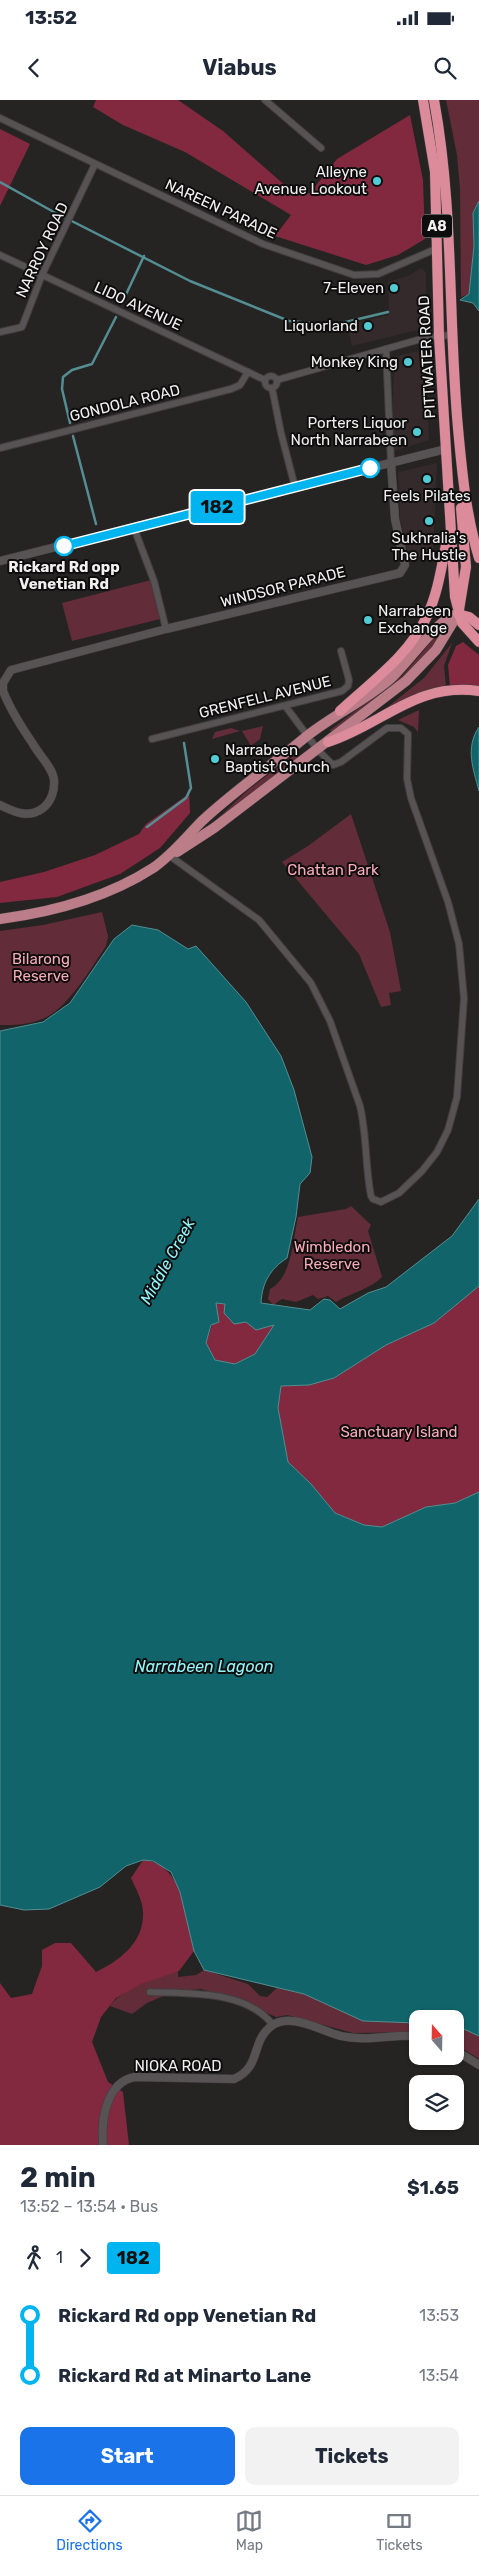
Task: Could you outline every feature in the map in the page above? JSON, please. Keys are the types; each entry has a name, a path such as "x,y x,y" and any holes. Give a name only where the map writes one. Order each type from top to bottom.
{"highway":[{"name":"PITTWATER ROAD","path":"423,100 435,172 439,336 455,597 458,614 462,623 479,642"},
{"name":"PITTWATER ROAD","path":"434,100 446,187 451,335 463,489 479,558"},
{"path":"463,489 461,511 466,566 458,614 469,617 479,625"},
{"path":"340,711 399,658 419,632 428,615 437,588 451,524"},
{"path":"328,742 343,737 382,714 414,700 448,691 479,691"}],"main road":[{"path":"170,856 203,821 307,735 340,711 370,696 409,661 443,620 458,614"},
{"path":"0,919 46,911 86,900 138,876 184,849 318,750 422,666 436,650 458,614"},
{"path":"203,821 214,828"}],"street":[{"path":"265,100 321,148"},
{"name":"NAREEN PARADE","path":"0,118 263,244 354,275 378,274 438,248"},
{"name":"NARROY ROAD","path":"0,332 22,327 42,275 71,218 95,164"},
{"name":"LIDO AVENUE","path":"0,255 266,380"},
{"path":"272,388 267,386 266,380 270,376 277,380 386,349 439,336 451,335"},
{"path":"386,349 391,463"},
{"name":"GONDOLA ROAD","path":"0,448 227,390 240,385 248,372"},
{"path":"272,388 277,385 277,380"},
{"path":"272,388 295,487"},
{"path":"0,561 446,449"},
{"name":"WINDSOR PARADE","path":"0,805 25,814 35,812 44,807 54,791 54,779 6,698 3,683 6,675 11,670 166,629 395,574 404,569 395,520 391,463"},
{"path":"134,528 154,582 166,629"},
{"name":"GRENFELL AVENUE","path":"152,739 272,707 286,707 289,703 342,690 348,686 349,680 341,651"},
{"path":"170,856 259,920 317,990 360,1106 364,1123 366,1169 371,1196 376,1201 381,1202 399,1193 422,1171 437,1152 454,1116 464,998 459,944 448,902 411,798 406,765 409,738 406,731 398,727 387,728 337,764 329,763 286,707"},
{"path":"150,1992 213,1996 230,2000 260,2012 273,2025 282,2021 295,2021 348,2038 409,2036"},
{"name":"NIOKA ROAD","path":"103,2145 107,2106 116,2086 135,2077 234,2079 253,2064 260,2041 273,2025"},
{"path":"464,2056 479,2065"}],"shaded area":[{"path":"421,268 426,273 426,328 352,346 347,325 389,315 388,282 408,276"},
{"path":"426,349 429,440 392,452 394,357"},
{"path":"437,463 433,554 409,558 400,520 398,472"}],"green space":[{"path":"96,100 178,100 223,131 295,194 310,193 337,159 410,115 423,180 425,239 398,255 366,265 275,236 291,215 185,152 123,125 93,107"},
{"path":"446,100 479,100 479,201 473,213 474,246 469,294 461,297 460,189 457,155"},
{"path":"0,129 30,144 0,206"},
{"path":"151,580 160,619 72,641 62,603"},
{"path":"441,630 443,632 432,647 407,675 333,734 330,730 403,675"},
{"path":"463,642 479,655 479,688 450,687 448,665 456,646"},
{"path":"452,643 444,666 446,686 406,698 385,709 424,678"},
{"path":"419,710 418,732 414,727 398,720"},
{"path":"263,726 260,739 251,746 242,731"},
{"path":"231,728 240,731 212,739 215,732"},
{"path":"297,753 301,758 214,822 249,789"},
{"path":"189,788 190,813 160,848 120,874 57,897 0,903 0,882 44,872 95,855 139,834 146,824 186,796"},
{"name":"Chattan Park","path":"351,814 390,932 401,991 389,993 391,1005 381,1007 359,954 282,862 308,846"},
{"name":"Bilarong Reserve","path":"102,912 108,936 106,946 69,998 51,1014 37,1021 27,1024 0,1025 0,931 43,925"},
{"name":"Wimbledon Reserve","path":"351,1206 371,1225 368,1231 382,1277 372,1285 336,1302 328,1296 318,1299 313,1295 296,1302 282,1299 273,1305 268,1299 270,1289 277,1284 287,1267 293,1247 298,1217 346,1209"},
{"name":"Sanctuary Island","path":"479,1286 479,1492 455,1503 426,1507 382,1527 364,1525 335,1513 311,1484 288,1462 278,1408 281,1386 309,1385 334,1378 386,1345 434,1323"},
{"path":"216,1303 226,1304 246,1322 274,1325 255,1354 235,1364 215,1360 206,1343 216,1314"},
{"path":"143,1860 157,1863 167,1871 175,1882 185,1909 194,1951 179,1971 141,1984 116,1998 101,2017 92,2042 108,2082 123,2092 129,2145 0,2145 0,1983 11,1998 32,1994 42,1966 42,1950 55,1943 71,1943 96,1972 121,1957 134,1942 142,1925 142,1906 131,1878"},
{"path":"204,1970 248,1984 260,1996 267,1997 277,1988 304,1994 363,2021 409,2023 409,2032 353,2033 287,2015 276,2017 244,2003 201,1989 173,1992 147,2003 132,2014 110,2006 124,1993 150,1980 178,1971 178,1977 196,1975"},
{"path":"464,2029 479,2036 479,2059 464,2050"}],"water":[{"path":"479,201 479,311 473,303 460,300 469,294 474,246 473,213"},
{"path":"479,727 479,791 471,758 471,750"},
{"name":"Narrabeen Lagoon","path":"132,925 158,930 188,949 196,946 246,1002 281,1056 294,1090 312,1157 310,1173 300,1184 296,1217 287,1258 268,1277 263,1289 261,1303 310,1310 324,1299 330,1300 340,1309 368,1293 386,1287 452,1236 479,1199 479,1286 434,1323 386,1345 334,1378 309,1385 281,1386 278,1408 288,1462 311,1484 335,1513 364,1525 382,1527 426,1507 455,1503 479,1492 479,2036 464,2029 464,2010 409,2010 409,2023 363,2021 304,1994 204,1970 194,1951 180,1892 171,1872 153,1861 143,1860 126,1866 100,1887 49,1909 24,1910 0,1905 0,1031 43,1022 70,1003 114,939","holes":["216,1303 225,1304 224,1313 234,1324 246,1322 256,1330 274,1325 255,1354 235,1364 215,1360 206,1343 211,1325 219,1322"]}],"waterway":[{"path":"0,182 52,211 190,281 289,321 333,325 388,312"},
{"path":"122,303 144,256"},
{"path":"70,423 62,389 63,377 72,370 92,364 116,317"},
{"path":"73,436 96,524"},
{"path":"147,827 186,798 191,788 184,743"}],"bus line":[{"name":"182","path":"64,546 370,468"}],"place":[{"name":"Alleyne Avenue Lookout","path":"377,181"},
{"name":"7-Eleven","path":"394,288"},
{"name":"Liquorland","path":"368,326"},
{"name":"Monkey King","path":"408,362"},
{"name":"Porters Liquor North Narrabeen","path":"417,432"},
{"name":"Feels Pilates","path":"427,479"},
{"name":"Sukhralia's The Hustle","path":"429,521"},
{"name":"Rickard Rd opp Venetian Rd","path":"64,546"},
{"name":"Narrabeen Exchange","path":"368,620"},
{"name":"Narrabeen Baptist Church","path":"215,759"}],"water label":[{"name":"Middle Creek","path":"167,1261"}]}
